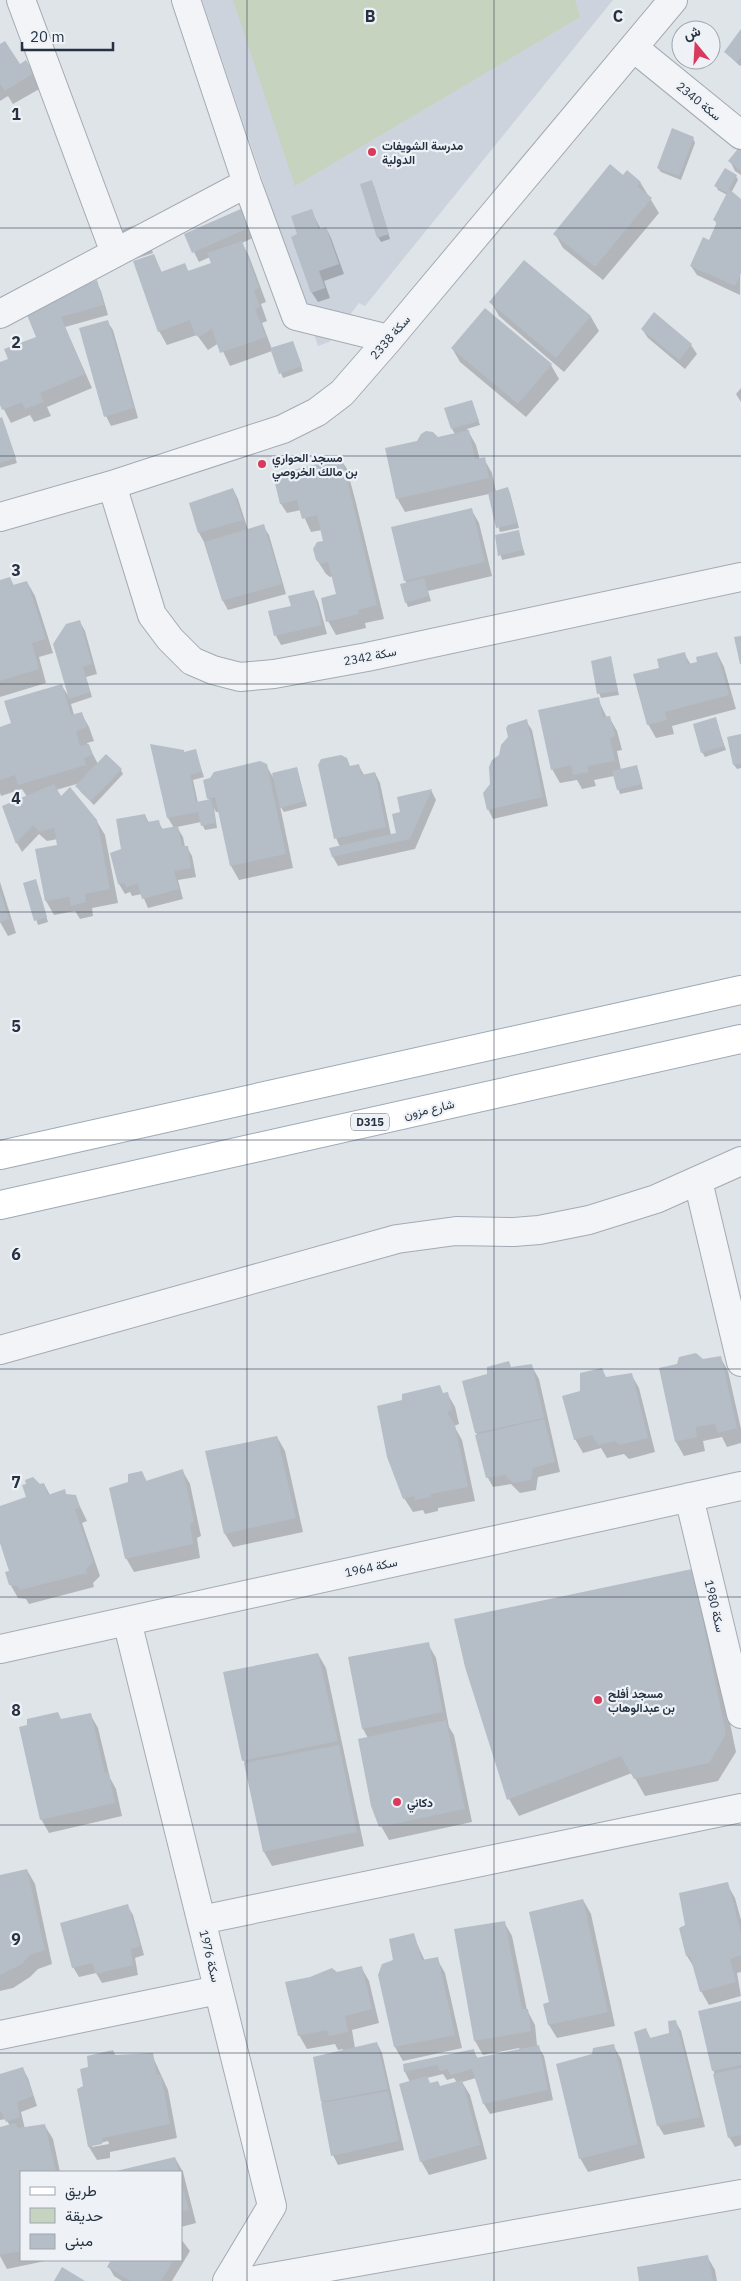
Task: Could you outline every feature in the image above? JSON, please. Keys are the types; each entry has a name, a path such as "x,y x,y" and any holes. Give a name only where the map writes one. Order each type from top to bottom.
{"main road":[{"path":"0,1155 741,990"},
{"name":"شارع مزون","path":"0,1205 741,1039"}],"street":[{"path":"21,0 115,253"},
{"path":"186,0 247,183 296,316 389,339"},
{"name":"سكة 2338","path":"0,518 112,485 283,429 317,412 342,392 389,339 673,0"},
{"name":"سكة 2340","path":"634,48 741,135"},
{"path":"0,314 247,183"},
{"name":"سكة 2342","path":"112,485 152,615 170,639 192,661 213,670 240,677 274,674 367,657 741,577"},
{"path":"0,1350 397,1239 456,1231 514,1232 564,1226 613,1213 698,1181 741,1160"},
{"path":"698,1181 741,1362"},
{"name":"سكة 1964","path":"0,1649 741,1486"},
{"name":"سكة 1980","path":"690,1497 741,1714"},
{"name":"سكة 1976","path":"127,1621 272,2206 227,2281"},
{"path":"201,1920 741,1808"},
{"path":"0,2035 218,1990"},
{"path":"250,2281 741,2194"}],"shaded area":[{"name":"مدرسة الشويفات الدولية","path":"202,0 613,0 365,306 359,303 329,342 318,346"}],"green space":[{"path":"233,0 575,0 580,17 295,186"}],"building":[{"path":"741,29 741,57 737,62 724,52"},
{"path":"5,41 20,64 26,60 34,73 5,91 0,84 0,44"},
{"path":"672,128 694,137 679,176 657,168"},
{"path":"741,145 741,171 728,161"},
{"path":"610,164 623,175 627,170 641,182 637,186 652,198 595,267 553,234"},
{"path":"725,168 737,175 729,189 741,199 741,273 735,286 690,266 703,237 709,240 717,222 713,220 727,193 714,186"},
{"path":"372,180 389,234 377,238 360,184"},
{"path":"243,208 251,227 192,253 184,234"},
{"path":"312,209 319,229 326,227 339,264 319,271 325,288 311,293 291,237 297,234 291,216"},
{"path":"242,241 259,288 254,290 260,307 255,309 266,337 220,353 212,329 199,337 195,335 190,320 158,332 133,261 154,254 161,272 185,263 188,271 211,263 207,253"},
{"path":"524,260 591,316 556,358 489,302"},
{"path":"97,280 104,305 61,317 85,374 40,393 44,402 25,409 22,402 2,410 0,405 0,362 8,359 4,349 36,337 25,310"},
{"path":"485,308 552,364 518,404 451,348"},
{"path":"654,312 692,344 679,360 641,329"},
{"path":"108,320 134,408 104,417 79,328"},
{"path":"293,341 302,366 279,374 270,348"},
{"path":"472,400 479,421 451,429 444,408"},
{"path":"2,417 16,458 0,463 0,418"},
{"path":"469,430 475,459 485,457 489,478 396,499 385,448 417,441 421,434 426,431 433,432 438,437"},
{"path":"342,458 377,605 358,610 359,614 326,622 321,598 336,594 328,562 321,564 316,560 313,549 317,542 323,541 317,515 302,519 297,500 280,504 273,475"},
{"path":"508,487 517,523 496,528 488,493"},
{"path":"233,488 243,520 198,533 189,503"},
{"path":"472,508 485,562 404,581 391,527"},
{"path":"264,524 282,584 222,601 204,542"},
{"path":"519,530 523,550 498,556 495,535"},
{"path":"10,577 13,585 27,581 46,639 32,643 39,669 0,681 0,580"},
{"path":"424,578 429,596 405,603 400,584"},
{"path":"314,590 322,625 274,636 268,611 291,606 288,596"},
{"path":"80,620 92,664 83,667 90,692 69,699 53,644 66,624"},
{"path":"741,636 741,664 740,664 734,637"},
{"path":"685,652 688,664 697,662 696,657 717,652 729,695 665,712 667,720 647,725 633,674 659,668 657,659"},
{"path":"611,656 618,691 597,694 591,661"},
{"path":"62,684 71,715 82,712 87,727 76,731 80,746 89,744 93,755 84,758 86,765 18,785 15,775 0,780 0,727 11,723 4,701"},
{"path":"599,697 603,717 610,716 615,736 610,738 615,761 587,766 589,772 573,775 571,765 551,770 538,710"},
{"path":"716,717 724,746 701,753 693,724"},
{"path":"527,719 543,797 487,810 483,793 490,784 489,767 492,760 499,755 501,745 508,737 506,728 508,725"},
{"path":"741,734 741,764 733,765 727,737"},
{"path":"150,744 184,750 184,752 196,749 202,772 190,775 196,802 211,799 216,823 201,826 198,812 167,818"},
{"path":"106,754 122,769 91,801 75,786"},
{"path":"341,755 347,758 350,766 359,764 362,775 375,772 386,827 334,839 318,765 321,759"},
{"path":"260,761 267,764 286,854 230,866 215,797 207,799 203,780 210,778 214,772"},
{"path":"637,765 642,784 617,790 612,771"},
{"path":"297,767 305,801 280,808 272,773"},
{"path":"54,784 61,796 70,787 97,820 110,889 85,894 86,902 71,906 69,897 45,901 35,849 57,845 54,828 40,832 33,825 16,844 2,806"},
{"path":"432,789 410,839 332,857 329,848 396,833 392,814 400,812 397,797"},
{"path":"145,814 147,822 159,820 161,829 178,826 182,846 188,846 191,868 174,871 179,889 142,899 138,884 126,887 125,883 118,884 110,853 121,849 116,819"},
{"path":"36,879 47,917 34,921 23,883"},
{"path":"0,891 9,919 0,922"},
{"path":"696,1353 703,1359 721,1356 737,1428 718,1433 715,1424 696,1427 697,1437 675,1442 659,1368 677,1364 679,1357"},
{"path":"509,1361 511,1367 532,1364 544,1418 475,1433 462,1381 487,1374 487,1367"},
{"path":"602,1368 606,1377 632,1373 648,1438 620,1445 615,1441 598,1445 592,1435 574,1440 562,1396 580,1391 580,1373"},
{"path":"440,1385 443,1393 448,1392 452,1410 447,1412 455,1425 468,1487 431,1494 431,1497 415,1500 414,1496 403,1499 387,1457 377,1406 402,1400 402,1394"},
{"path":"544,1419 555,1462 533,1468 531,1480 513,1483 505,1475 486,1478 475,1435"},
{"path":"277,1436 296,1518 224,1534 205,1451"},
{"path":"183,1469 194,1522 190,1524 193,1544 125,1559 109,1488 128,1482 128,1474 142,1471 146,1481"},
{"path":"33,1477 40,1484 44,1483 48,1495 65,1489 66,1494 76,1495 80,1507 75,1509 93,1562 86,1569 87,1573 20,1590 18,1586 9,1585 5,1572 9,1571 0,1543 0,1506 26,1497 22,1485 26,1484 25,1480"},
{"name":"مسجد أفلح بن عبدالوهاب","path":"692,1569 726,1734 709,1763 634,1779 621,1756 507,1800 465,1667 454,1619"},
{"path":"429,1642 443,1712 362,1729 348,1657"},
{"path":"318,1653 338,1741 242,1761 223,1672"},
{"path":"58,1712 61,1719 91,1713 105,1773 109,1773 115,1803 40,1820 19,1727 27,1725 27,1719"},
{"path":"446,1720 465,1809 379,1827 371,1806 358,1739"},
{"path":"339,1745 357,1832 263,1852 244,1763"},
{"path":"27,1869 45,1950 30,1955 22,1964 0,1975 0,1875"},
{"path":"728,1882 741,1933 741,1955 730,1959 736,1982 700,1992 690,1956 686,1956 679,1928 685,1925 679,1893"},
{"path":"583,1899 608,2012 548,2025 543,2004 549,2002 529,1912"},
{"path":"128,1904 140,1946 131,1949 133,1965 96,1974 92,1963 72,1968 60,1923"},
{"path":"505,1921 522,2009 528,2009 531,2031 474,2041 454,1929"},
{"path":"414,1933 422,1960 438,1957 455,2035 394,2047 378,1975 382,1964 393,1960 389,1939"},
{"path":"362,1966 372,2009 345,2016 348,2032 329,2036 327,2030 298,2036 285,1982 310,1977 332,1968 337,1972"},
{"path":"741,2001 741,2065 712,2071 698,2011"},
{"path":"676,2020 700,2117 657,2126 634,2032 646,2028 650,2038 669,2033 668,2021"},
{"path":"377,2042 388,2089 321,2102 313,2057"},
{"path":"614,2044 638,2144 579,2159 556,2064 592,2054 593,2048"},
{"path":"539,2045 548,2090 483,2104 472,2069 451,2075 447,2069 440,2071 437,2065 404,2072 403,2064 474,2049 476,2058"},
{"path":"113,2050 115,2055 153,2053 157,2075 161,2075 170,2124 103,2138 102,2144 88,2147 77,2089 83,2086 80,2069 88,2067 87,2056"},
{"path":"23,2067 33,2096 17,2102 20,2117 6,2122 0,2110 0,2074"},
{"path":"741,2068 741,2135 728,2138 713,2074"},
{"path":"427,2076 430,2083 438,2081 440,2086 462,2080 480,2145 420,2162 399,2084"},
{"path":"388,2091 399,2141 331,2156 321,2103"},
{"path":"15,2123 18,2128 45,2124 56,2171 20,2171 20,2251 0,2255 0,2127"},
{"path":"175,2157 179,2171 116,2171"},
{"path":"182,2186 189,2210 182,2211"},
{"path":"708,2255 713,2281 639,2281 637,2267"},
{"path":"110,2261 173,2261 161,2281 131,2281 107,2267"},
{"path":"62,2267 85,2281 54,2281"}],"place":[{"name":"مدرسة الشويفات الدولية","path":"372,152"},
{"name":"مسجد الحواري بن مالك الخروصي","path":"262,464"},
{"name":"مسجد أفلح بن عبدالوهاب","path":"598,1700"},
{"name":"دكاني","path":"397,1802"}]}
